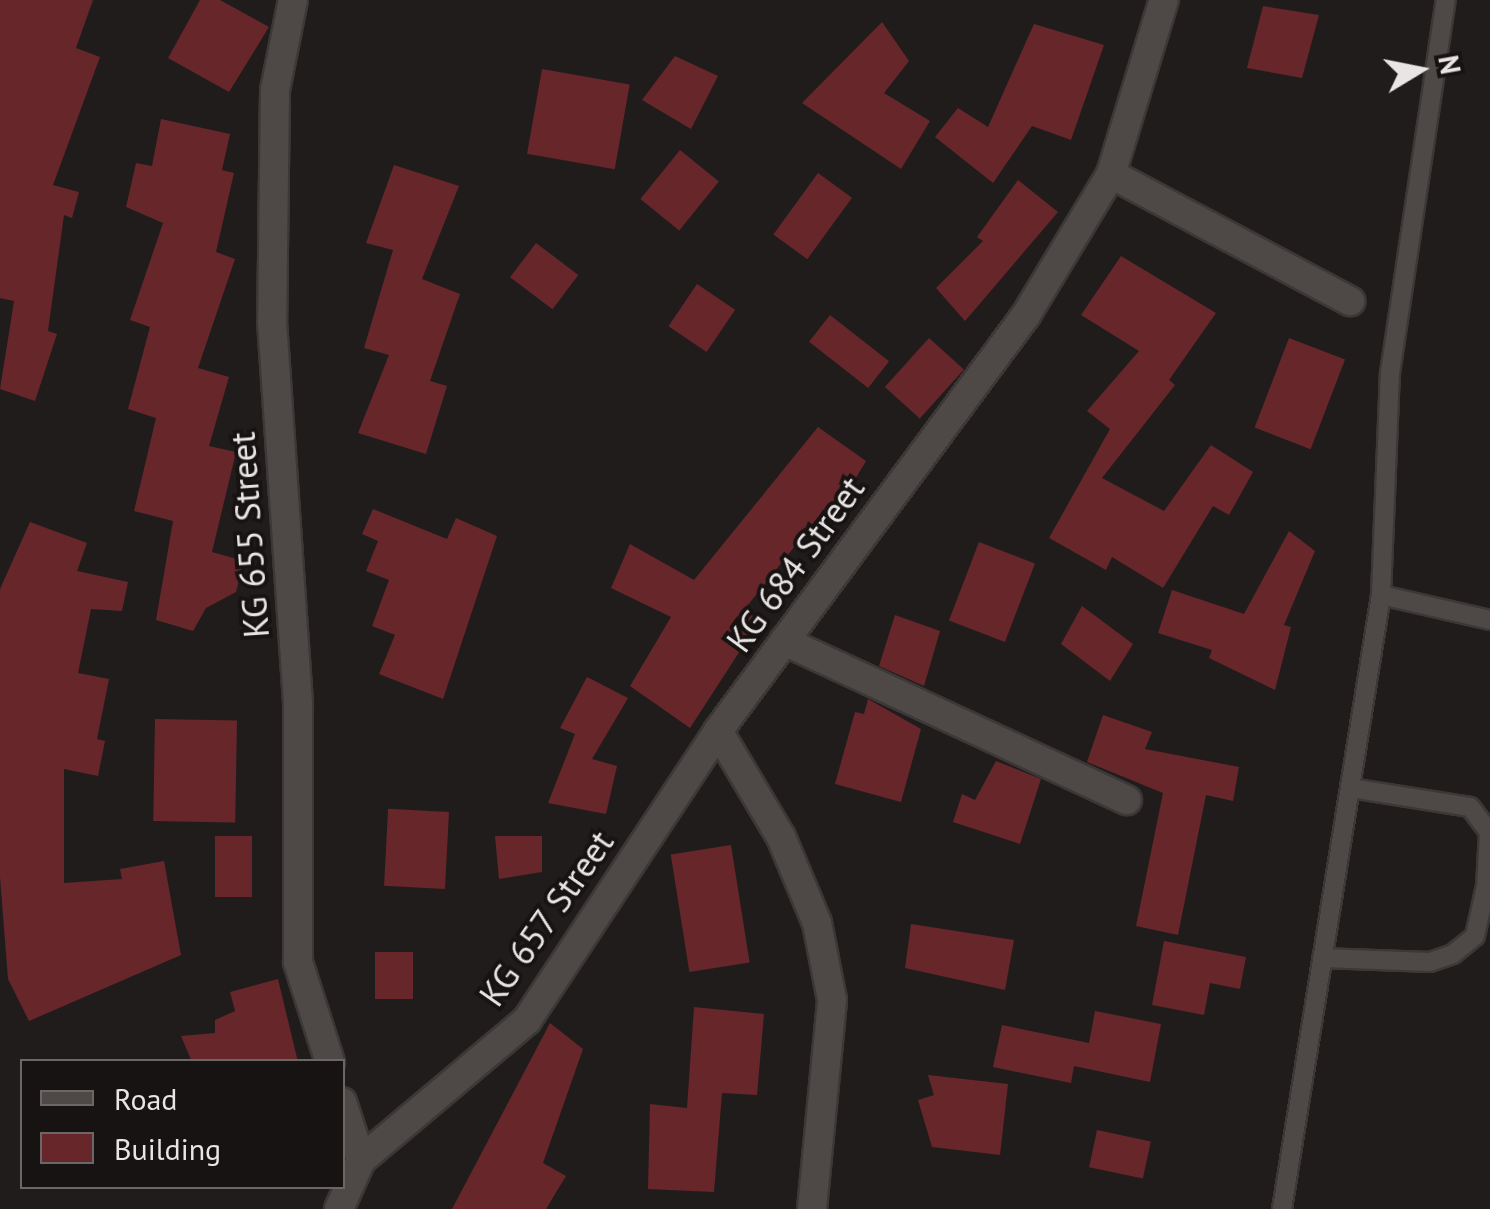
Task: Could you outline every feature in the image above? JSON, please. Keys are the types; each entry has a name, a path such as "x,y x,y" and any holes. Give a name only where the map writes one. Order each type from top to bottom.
{"street":[{"name":"KG 655 Street","path":"293,0 275,90 272,320 298,704 298,962 329,1059"},
{"name":"KG 684 Street","path":"718,731 1026,315 1111,174 1164,0"},
{"path":"1111,174 1350,300"},
{"path":"784,641 1127,800"},
{"path":"718,731 780,837 816,923 828,981 812,1209"},
{"name":"KG 657 Street","path":"361,1160 527,1020 718,731"},
{"path":"339,1209 361,1160 345,1111"}],"lane":[{"path":"1282,1209 1381,595 1390,373 1446,0"},
{"path":"1381,595 1490,620"},
{"path":"1322,958 1430,962 1452,954 1474,936 1486,886 1489,832 1470,807 1352,788"}],"building":[{"path":"0,0 93,0 76,48 100,57 53,185 79,192 72,218 64,215 48,331 57,334 35,401 0,389 14,301 0,298"},
{"path":"200,0 220,0 269,27 229,92 168,58"},
{"path":"1263,6 1319,15 1302,78 1247,68"},
{"path":"882,22 909,61 884,93 930,121 901,169 802,103"},
{"path":"1034,24 1104,45 1071,140 1032,126 993,183 935,137 958,108 988,127"},
{"path":"675,56 718,76 691,129 642,100"},
{"path":"542,69 630,84 615,169 527,154"},
{"path":"161,119 230,134 222,170 234,173 216,252 235,259 198,368 229,377 209,446 236,452 212,552 244,561 236,592 206,608 193,631 156,620 173,521 134,511 156,418 128,409 150,327 130,320 163,223 126,207 136,163 152,166"},
{"path":"680,150 719,181 679,230 640,199"},
{"path":"394,165 459,186 422,279 460,294 430,381 447,386 426,454 358,433 389,355 364,348 393,250 366,243"},
{"path":"818,173 852,198 807,259 773,234"},
{"path":"1018,180 1058,212 965,321 936,288 983,241 977,237"},
{"path":"536,243 578,275 552,309 510,277"},
{"path":"1121,256 1216,313 1169,380 1175,385 1102,478 1164,511 1211,445 1253,472 1229,515 1213,506 1163,588 1112,557 1106,570 1049,538 1110,429 1087,411 1139,351 1081,315"},
{"path":"697,284 735,310 707,352 668,326"},
{"path":"830,315 889,361 868,388 809,342"},
{"path":"929,338 964,369 920,418 885,387"},
{"path":"1289,338 1345,360 1311,449 1255,428"},
{"path":"818,427 866,461 828,525 818,517 744,610 760,620 690,728 630,686 671,617 611,588 630,544 694,580"},
{"path":"373,509 447,539 456,518 497,536 443,699 379,674 395,635 372,626 389,580 366,571 378,541 362,534"},
{"path":"30,522 87,543 77,571 128,582 122,611 91,609 78,673 109,679 97,739 105,741 98,776 64,769 64,883 122,879 120,869 164,861 181,955 29,1021 8,979 0,877 0,589"},
{"path":"1289,531 1315,551 1284,625 1291,627 1275,690 1209,658 1212,650 1158,633 1172,590 1244,614"},
{"path":"979,542 1035,564 1005,642 949,620"},
{"path":"1082,606 1133,644 1110,681 1061,644"},
{"path":"895,615 940,631 924,686 879,666"},
{"path":"587,677 628,698 592,759 617,766 606,814 548,803 575,734 560,728"},
{"path":"868,699 921,729 901,802 835,784 855,712 864,714"},
{"path":"1103,715 1152,732 1145,749 1239,767 1233,801 1206,795 1178,935 1136,926 1163,793 1087,762"},
{"path":"155,719 237,720 235,822 153,821"},
{"path":"996,761 1041,779 1020,844 953,822 962,794 975,800"},
{"path":"388,809 449,812 445,889 384,886"},
{"path":"215,836 252,836 252,897 215,897"},
{"path":"495,836 542,836 542,872 499,879"},
{"path":"731,845 750,963 689,972 671,855"},
{"path":"911,924 1014,940 1005,990 905,968"},
{"path":"1164,941 1246,957 1240,989 1210,983 1204,1015 1152,1005"},
{"path":"375,952 413,952 413,999 375,999"},
{"path":"278,979 297,1059 191,1059 181,1036 215,1033 215,1020 235,1011 230,992"},
{"path":"694,1007 764,1014 757,1095 722,1093 714,1192 648,1189 650,1104 687,1108"},
{"path":"1095,1011 1161,1024 1150,1082 1074,1066 1071,1083 993,1067 1002,1025 1089,1043"},
{"path":"550,1023 583,1049 543,1163 566,1176 546,1209 452,1209"},
{"path":"928,1075 1008,1084 1000,1155 932,1147 918,1100 934,1095"},
{"path":"1097,1130 1151,1141 1143,1179 1089,1167"}]}
